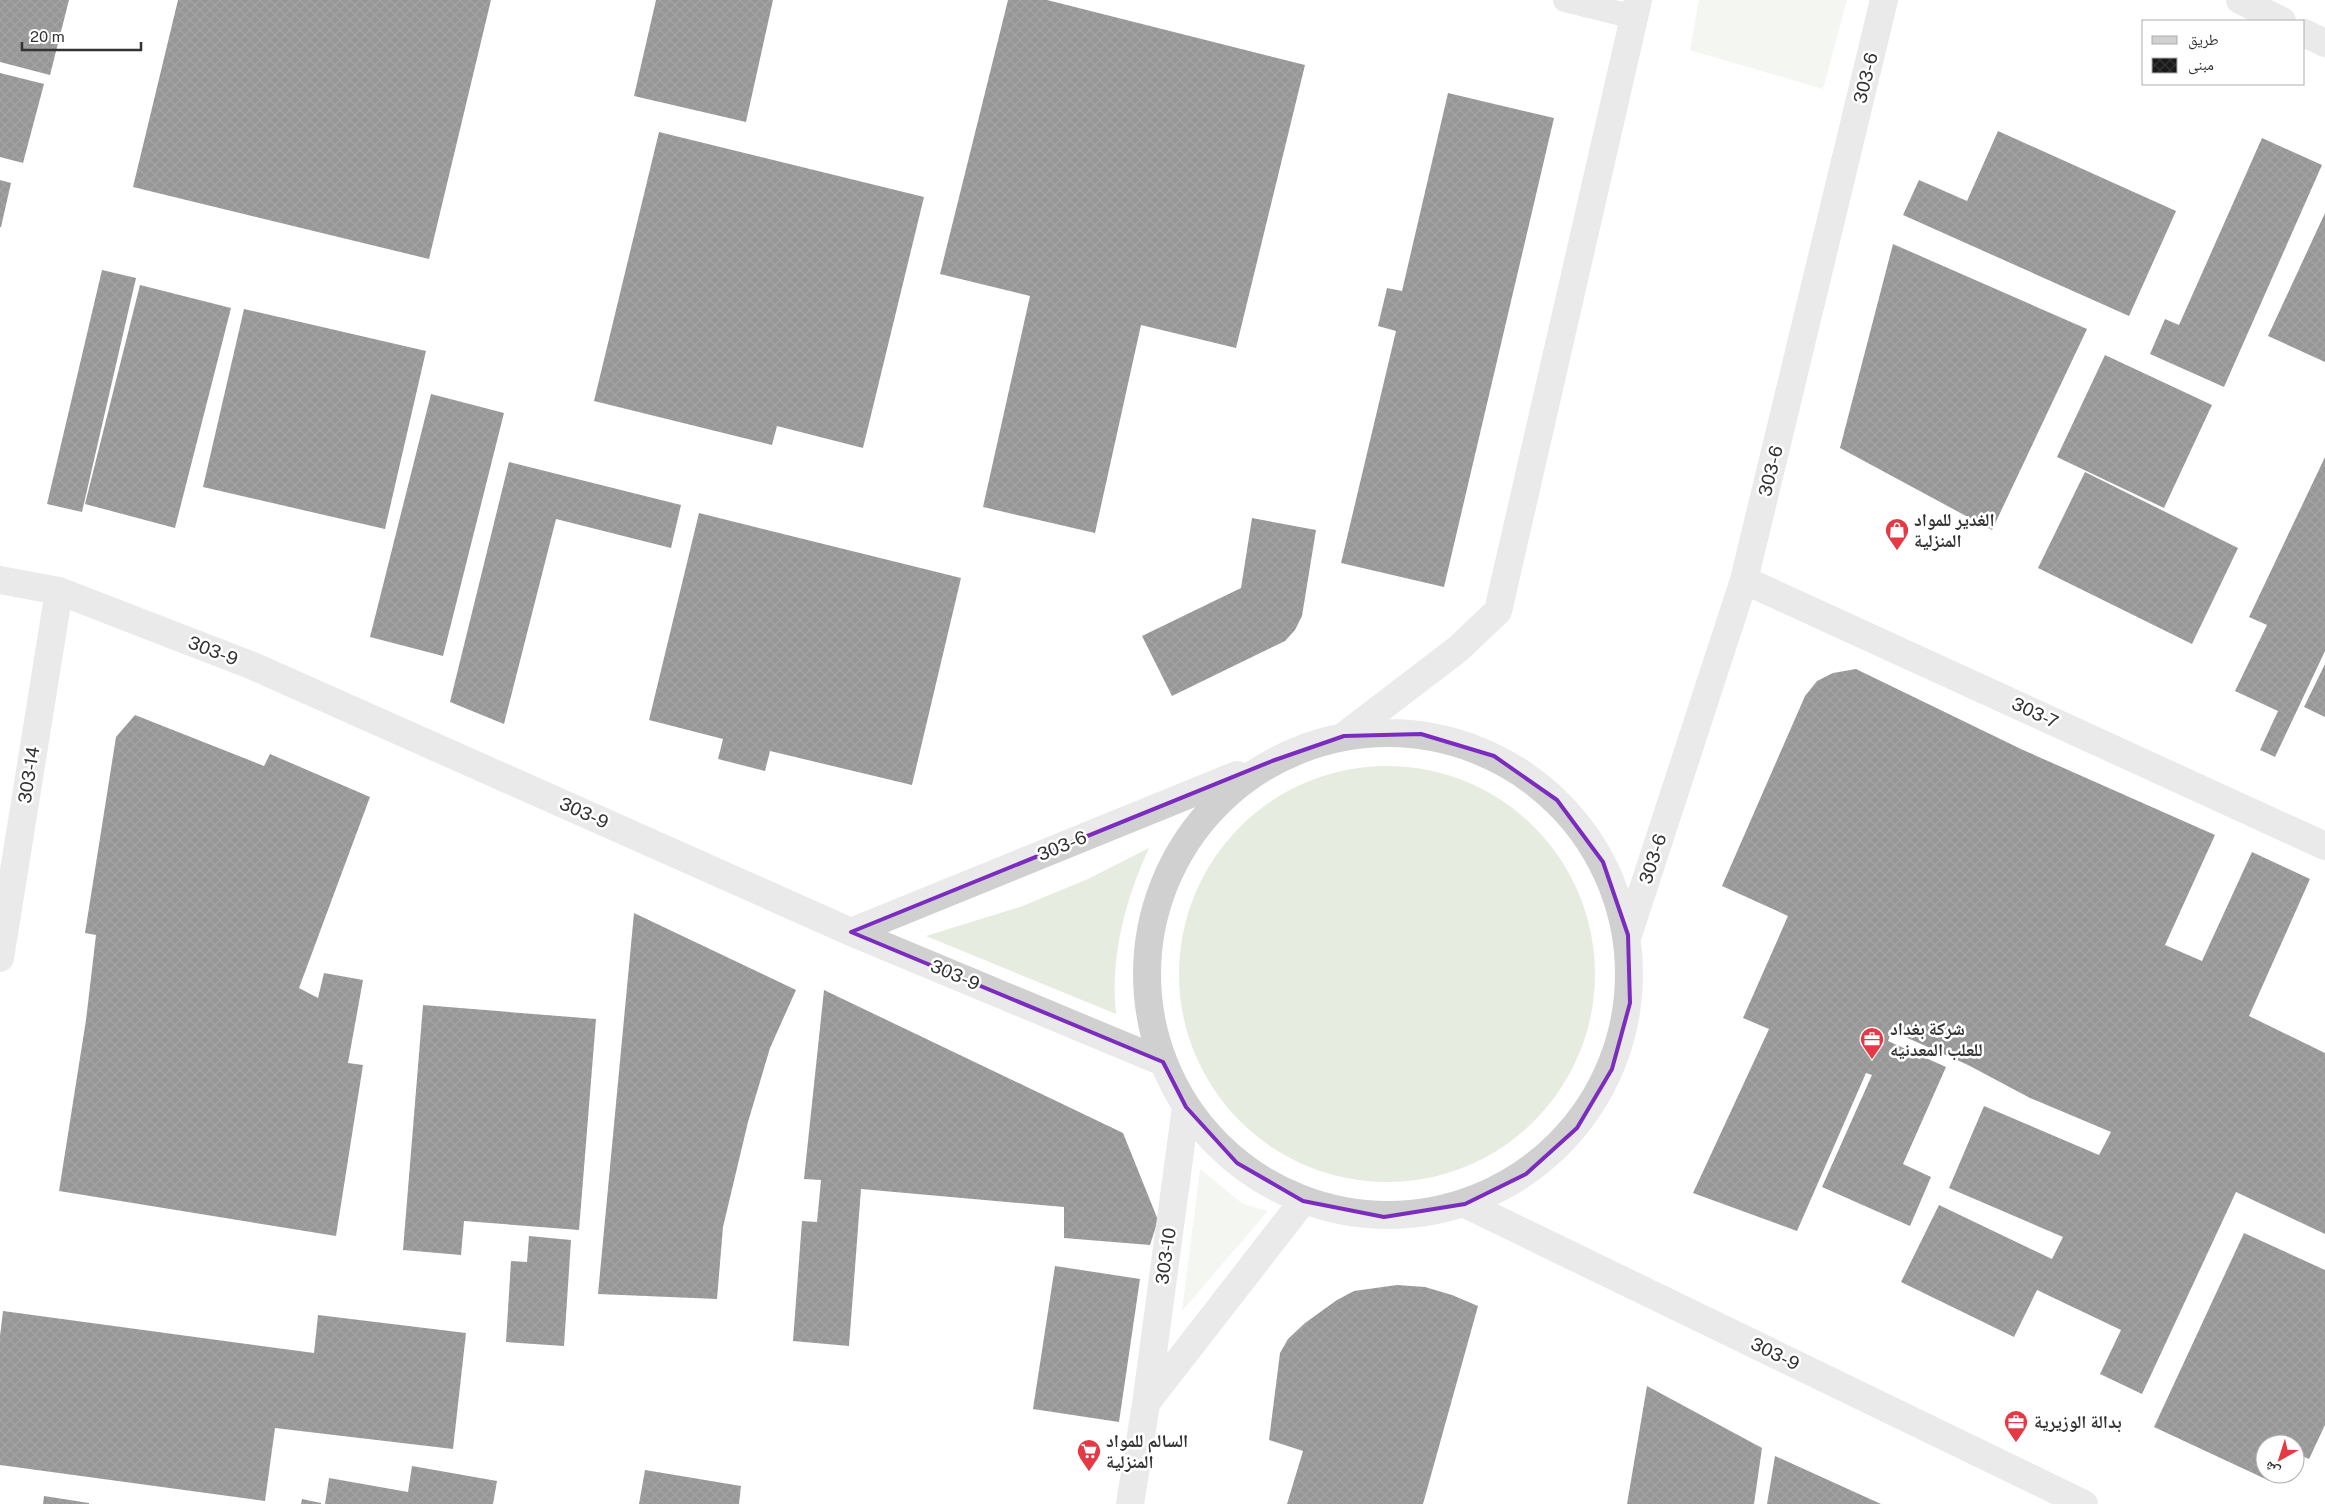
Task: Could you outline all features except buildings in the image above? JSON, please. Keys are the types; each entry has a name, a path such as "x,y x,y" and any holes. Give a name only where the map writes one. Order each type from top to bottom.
{"street":[{"name":"303-6","path":"1628,935 1744,580 1884,0"},
{"path":"2240,0 2280,20"},
{"path":"1344,736 1458,649 1498,611 1636,8"},
{"path":"2305,33 2325,43"},
{"name":"303-9","path":"0,580 59,591 253,666 851,932 1163,1062"},
{"name":"303-7","path":"1744,580 2325,846"},
{"name":"303-14","path":"0,958 59,591"},
{"path":"1421,734 1494,756 1526,778 1557,800 1603,862 1628,935 1630,1003 1612,1069 1577,1128 1526,1174 1465,1204 1384,1217 1303,1201 1237,1163 1186,1107 1163,1062 1146,994 1151,924 1175,858 1216,803 1272,761 1344,736 1421,734"},
{"name":"303-6","path":"851,932 1272,761"},
{"name":"303-10","path":"1130,1504 1146,1404 1186,1107"},
{"name":"303-10","path":"1146,1404 1303,1201"},
{"name":"303-9","path":"1465,1204 2084,1504"}],"lane":[{"path":"1565,0 1636,8"}],"highlighted area":[{"path":"1421,734 1494,756 1557,800 1603,862 1628,935 1630,1003 1612,1069 1577,1128 1526,1174 1465,1204 1384,1217 1303,1201 1237,1163 1186,1107 1163,1062 851,932 1272,761 1344,736"}],"shaded area":[{"path":"1699,0 1847,0 1823,89 1690,50"},
{"path":"1387,766 1428,770 1467,782 1503,801 1534,827 1560,858 1579,894 1591,933 1595,974 1591,1015 1579,1054 1560,1090 1534,1121 1503,1147 1467,1166 1428,1178 1387,1182 1346,1178 1307,1166 1271,1147 1240,1121 1214,1090 1195,1054 1183,1015 1179,974 1183,933 1195,894 1214,858 1240,827 1271,801 1307,782 1346,770"},
{"path":"1149,848 1126,909 1117,950 1115,971 1116,1014 926,936 1020,907 1088,879"},
{"path":"1200,1169 1243,1204 1268,1211 1182,1311"}],"place":[{"name":"الغدير للمواد المنزلية","path":"1897,551"},
{"name":"شركة بغداد للعلب المعدنيه","path":"1872,1060"},
{"name":"بدالة الوزيرية","path":"2016,1443"},
{"name":"السالم للمواد المنزلية","path":"1089,1472"}]}
